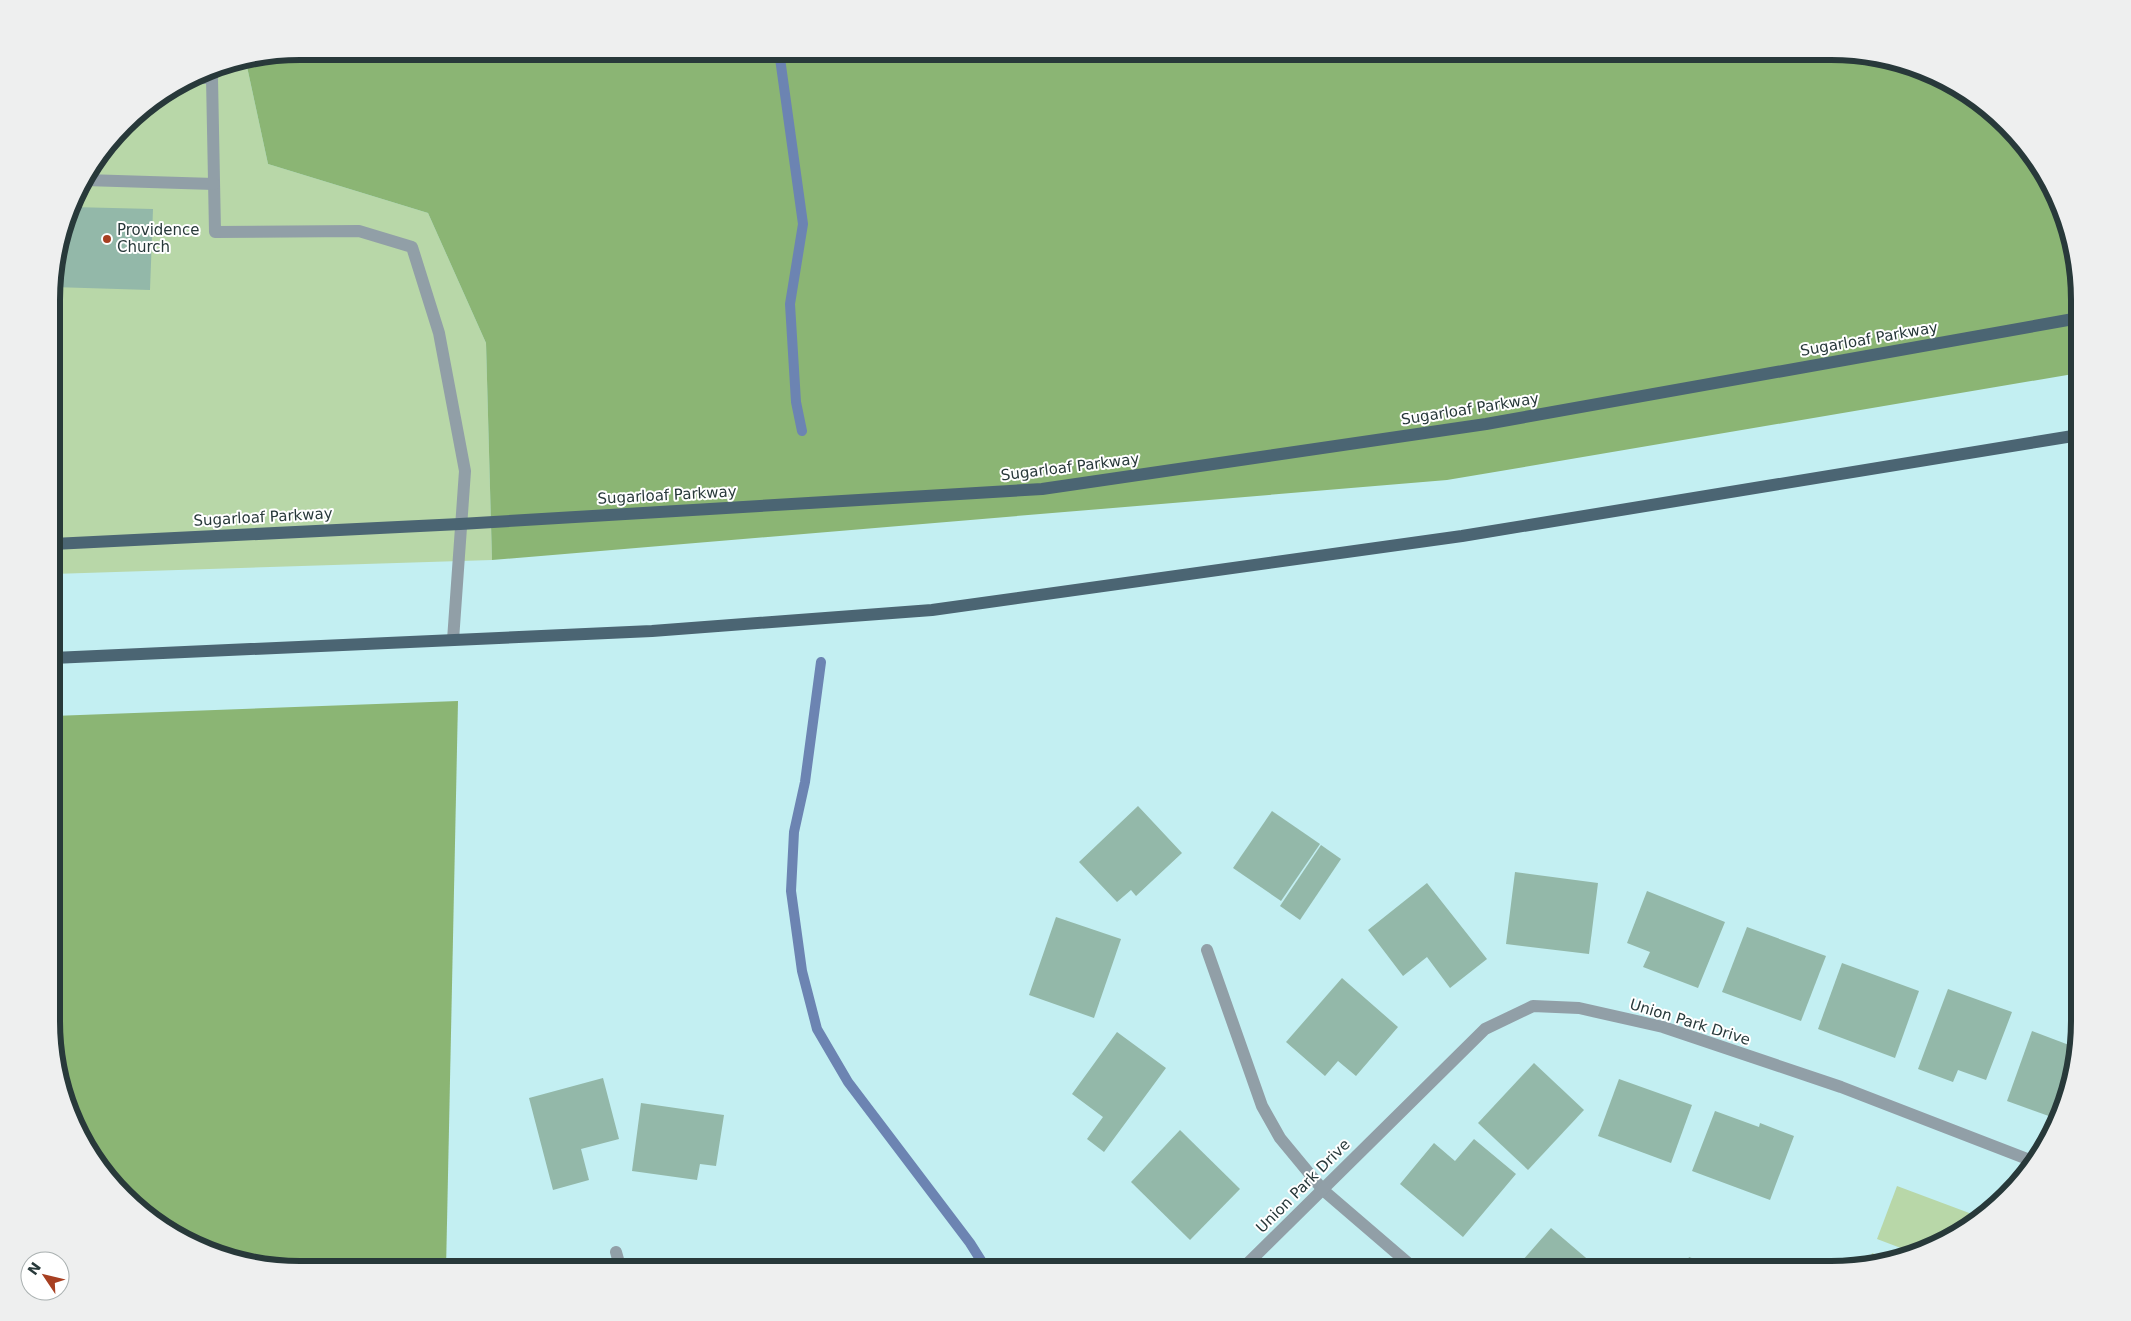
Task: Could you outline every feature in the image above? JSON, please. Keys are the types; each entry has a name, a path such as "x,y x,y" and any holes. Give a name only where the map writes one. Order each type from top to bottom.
{"main road":[{"name":"Sugarloaf Parkway","path":"60,544 460,524 1042,489 1486,424 2071,319"},
{"path":"60,658 652,630 932,610 1462,536 2071,435"}],"street":[{"path":"208,78 212,78 215,232 359,231 412,247 439,333 465,471 453,640"},
{"path":"92,180 214,184"},
{"path":"1207,950 1262,1106 1280,1138 1323,1190 1406,1261"},
{"name":"Union Park Drive","path":"1250,1261 1485,1029 1533,1006 1579,1008 1662,1027 1841,1087 2027,1159"},
{"path":"616,1252 618,1261"}],"green space":[{"path":"1831,60 1862,62 1893,68 1923,78 1964,100 2001,130 2031,167 2053,208 2066,253 2071,300 2071,374 1447,480 492,560 486,343 428,213 268,164 247,66 284,61"},
{"path":"247,66 268,164 428,213 486,343 492,560 60,574 60,300 62,269 68,238 78,208 100,167 130,130 167,100 208,78"},
{"path":"458,701 446,1261 300,1261 269,1259 238,1253 208,1243 167,1221 130,1191 100,1154 78,1113 68,1083 62,1052 60,1021 60,716"},
{"path":"1897,1186 1973,1214 1951,1229 1923,1243 1904,1249 1877,1239"},
{"path":"1872,1253 1880,1256 1878,1256 1870,1257"}],"building":[{"name":"Providence Church","path":"78,207 153,209 150,290 61,287 68,238"},
{"path":"1138,806 1182,853 1136,896 1131,890 1117,902 1079,862"},
{"path":"1272,811 1320,844 1281,901 1233,868"},
{"path":"1321,845 1341,859 1300,920 1280,906"},
{"path":"1515,872 1598,883 1589,954 1506,944"},
{"path":"1427,883 1487,959 1450,988 1427,957 1403,976 1368,930"},
{"path":"1647,891 1725,922 1698,988 1643,967 1650,952 1627,943"},
{"path":"1056,917 1121,939 1094,1018 1029,995"},
{"path":"1747,927 1826,956 1801,1021 1722,992"},
{"path":"1842,963 1919,991 1895,1058 1818,1029"},
{"path":"1342,978 1398,1027 1356,1076 1338,1061 1325,1076 1286,1042"},
{"path":"1948,989 2012,1012 1986,1080 1958,1070 1953,1082 1918,1069"},
{"path":"2032,1031 2069,1045 2063,1083 2051,1117 2007,1101"},
{"path":"1117,1032 1166,1068 1104,1152 1087,1139 1103,1117 1072,1094"},
{"path":"1534,1063 1584,1110 1528,1170 1478,1123"},
{"path":"603,1078 619,1139 581,1149 589,1180 553,1190 529,1098"},
{"path":"1619,1079 1692,1105 1671,1163 1598,1136"},
{"path":"641,1103 724,1115 716,1166 700,1164 697,1180 632,1171"},
{"path":"1715,1111 1759,1127 1760,1123 1794,1136 1770,1200 1692,1171"},
{"path":"1180,1130 1240,1189 1190,1240 1131,1182"},
{"path":"1474,1139 1516,1174 1463,1237 1400,1184 1434,1143 1455,1161"},
{"path":"1551,1228 1590,1261 1522,1261"},
{"path":"1689,1257 1700,1261 1687,1261"}],"waterway":[{"path":"780,60 803,224 790,304 796,402 802,431"},
{"path":"821,662 805,782 794,832 791,891 802,971 817,1029 848,1082 970,1243 981,1261"}],"place":[{"name":"Providence Church","path":"107,239"}]}
